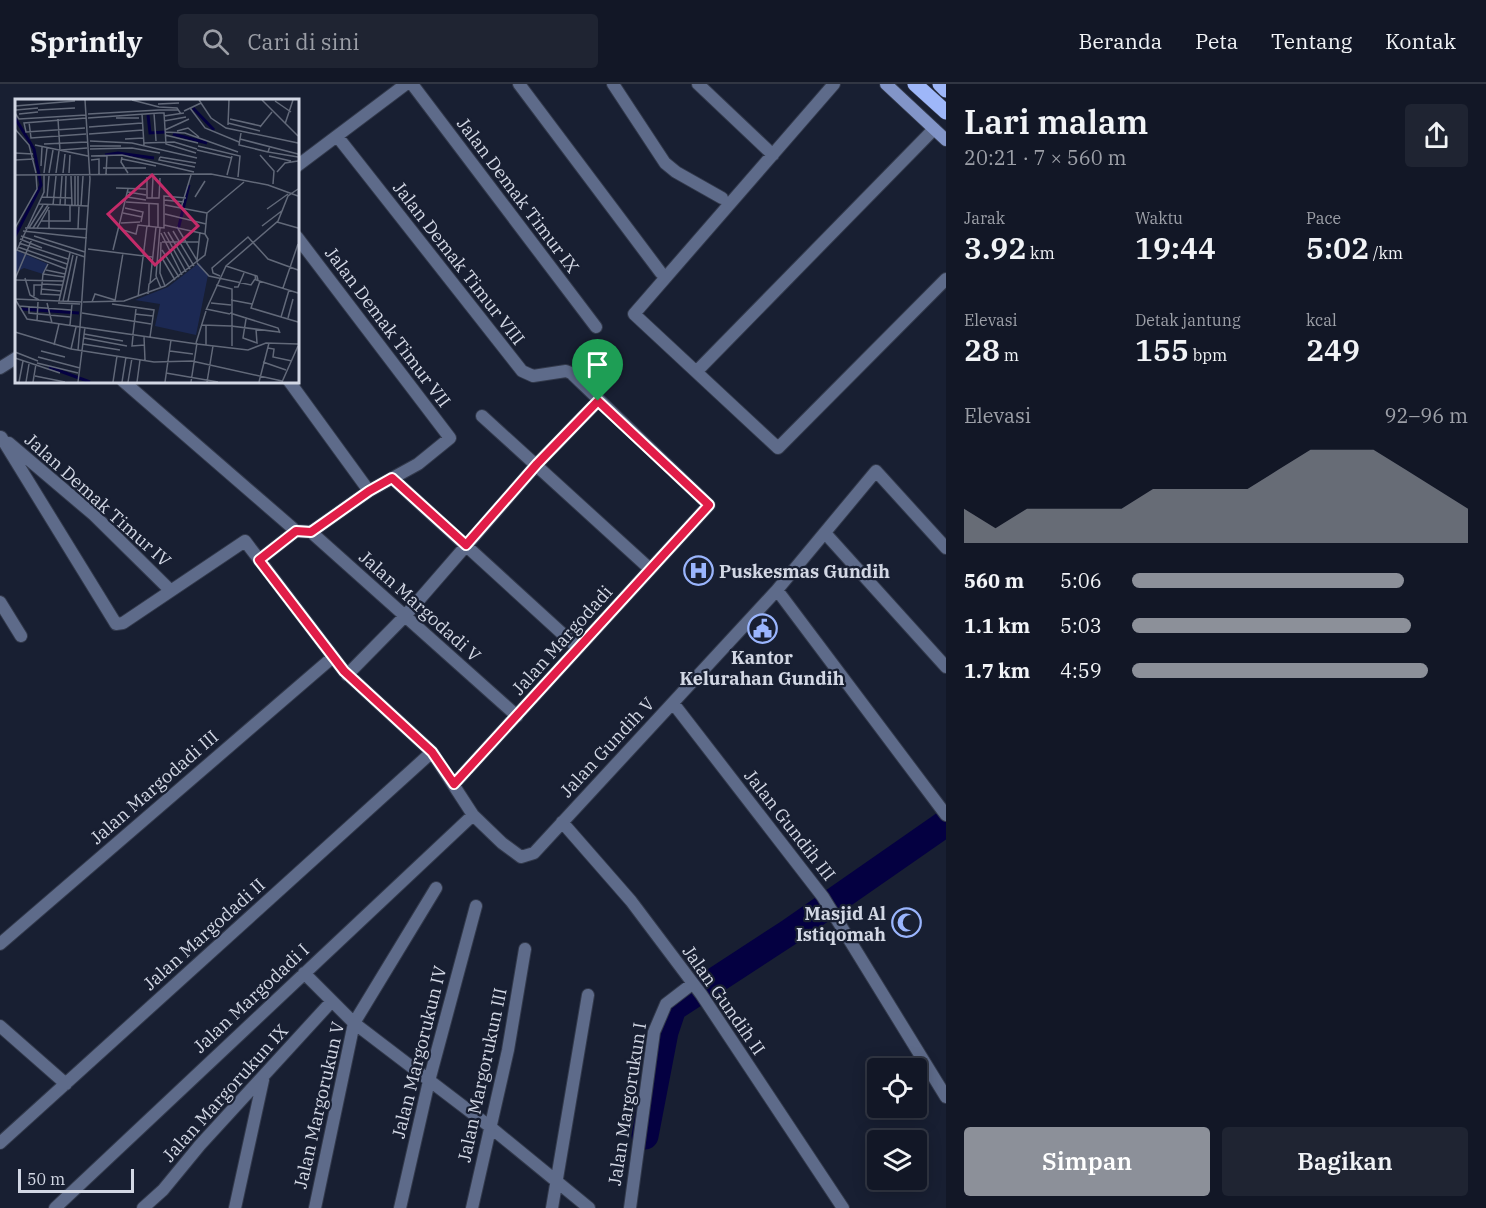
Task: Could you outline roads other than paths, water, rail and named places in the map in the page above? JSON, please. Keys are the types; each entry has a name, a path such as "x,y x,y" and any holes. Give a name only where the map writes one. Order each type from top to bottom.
{"main road":[{"path":"886,84 946,140"},
{"path":"915,84 946,112"},
{"path":"940,84 946,90"}],"street":[{"path":"298,165 406,84"},
{"name":"Jalan Demak Timur IX","path":"412,84 596,327"},
{"path":"519,84 661,273"},
{"path":"613,84 665,163 676,172 722,198"},
{"path":"698,84 773,155"},
{"path":"834,84 634,311 636,316 775,446 780,448 946,279"},
{"path":"697,371 934,129"},
{"name":"Jalan Demak Timur VIII","path":"337,136 522,371 533,376 567,370 598,401"},
{"name":"Jalan Demak Timur VII","path":"298,238 450,438 418,464 392,478"},
{"path":"0,368 15,359"},
{"path":"124,382 296,531 311,532 369,491 392,478 578,648"},
{"path":"290,382 369,491"},
{"path":"347,675 405,616 537,464 598,401"},
{"name":"Jalan Margodadi","path":"454,784 708,506 708,502 598,401"},
{"path":"482,416 650,568"},
{"name":"Jalan Demak Timur IV","path":"1,436 94,515 170,590 117,625 1,436"},
{"name":"Jalan Gundih V","path":"170,590 246,541 347,675 432,752 473,816 521,857 534,853 674,703 777,590 876,471 946,548"},
{"path":"259,560 296,531"},
{"name":"Jalan Margodadi V","path":"311,532 517,717"},
{"path":"825,533 946,667"},
{"path":"777,590 944,808"},
{"path":"0,602 21,636"},
{"name":"Jalan Margodadi III","path":"0,944 333,657"},
{"name":"Jalan Gundih III","path":"674,703 827,903 946,1097"},
{"name":"Jalan Margodadi II","path":"0,1143 432,752"},
{"name":"Jalan Margodadi I","path":"55,1208 473,816"},
{"name":"Jalan Gundih II","path":"562,822 631,901 695,988 843,1208"},
{"name":"Jalan Margorukun V","path":"315,1208 354,1023 436,888"},
{"name":"Jalan Margorukun IV","path":"400,1208 429,1082 476,906"},
{"name":"Jalan Margorukun III","path":"472,1208 508,1050 525,949"},
{"path":"304,973 354,1023 489,1126 556,1184 589,1208"},
{"name":"Jalan Margorukun I","path":"630,1208 654,1032 666,1004 695,988"},
{"path":"552,1208 588,995"},
{"name":"Jalan Margorukun IX","path":"143,1208 163,1190 218,1125 263,1079 332,1000"},
{"path":"0,1026 66,1084"},
{"path":"235,1208 263,1079"},
{"path":"159,1208 163,1190"}],"waterway":[{"path":"645,1136 665,1032 673,1008 788,933 946,823"}],"place":[{"name":"Puskesmas Gundih","path":"698,571"},
{"name":"Kantor Kelurahan Gundih","path":"762,628"},
{"name":"Masjid Al Istiqomah","path":"907,923"}]}
